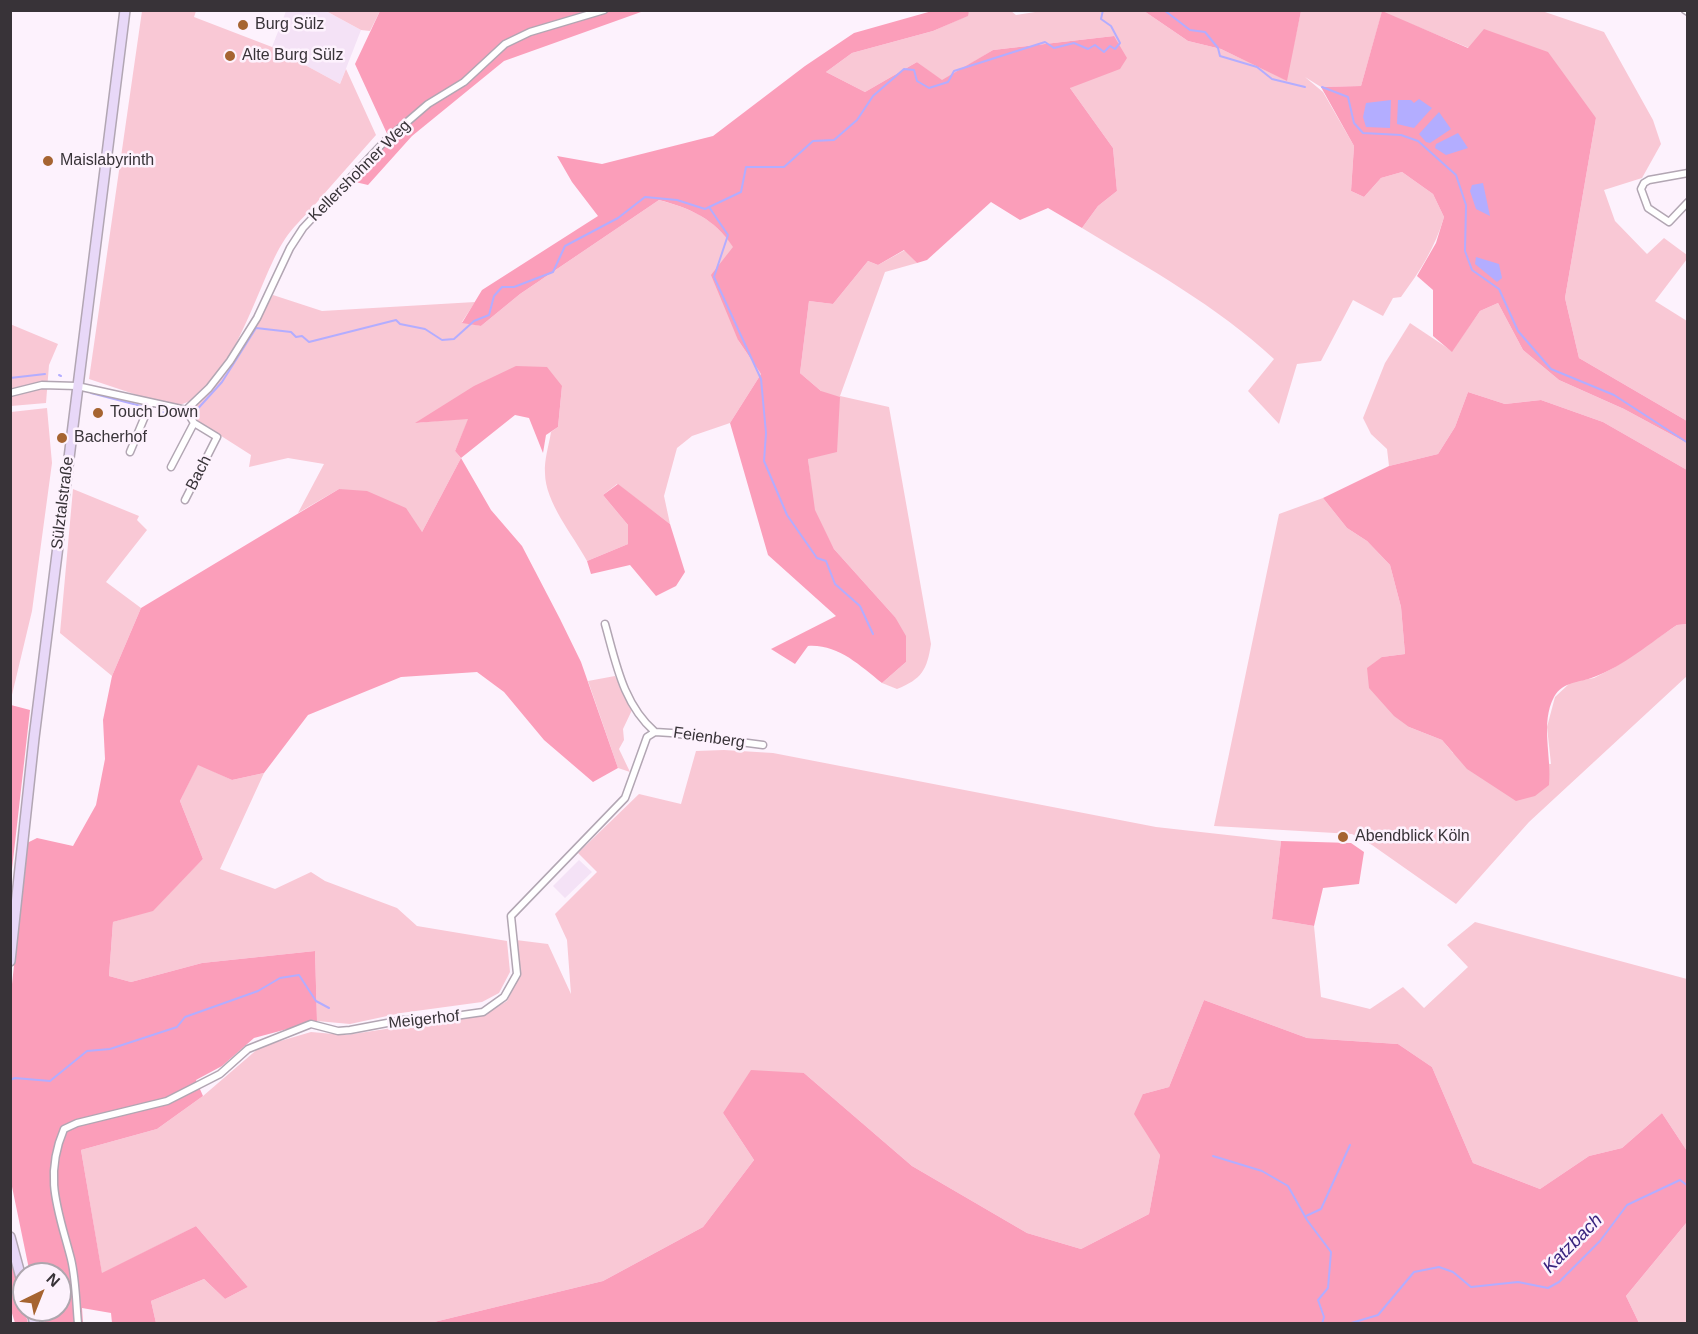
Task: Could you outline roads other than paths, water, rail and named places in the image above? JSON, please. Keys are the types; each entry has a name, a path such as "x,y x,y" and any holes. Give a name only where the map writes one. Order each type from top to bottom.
{"main road":[{"name":"Sülztalstraße","path":"10,961 77,386 125,10"},
{"path":"10,1238 17,1262"}],"street":[{"name":"Kellershohner Weg","path":"186,410 209,388 230,361 257,318 290,248 303,228 386,141 428,104 464,82 505,44 530,32 604,10"},
{"path":"1688,173 1649,180 1641,189 1648,208 1669,222 1688,202"},
{"path":"10,393 42,385 77,386 150,404 186,410"},
{"path":"130,452 150,404"},
{"name":"Bach","path":"184,500 217,437 194,423 186,410"},
{"name":"Bach","path":"171,467 194,423"},
{"name":"Feienberg","path":"605,624 626,696 640,719 655,732 763,745"},
{"name":"Feienberg","path":"625,798 646,737 655,732"},
{"name":"Meigerhof","path":"78,1323 72,1261 60,1221 53,1179 55,1150 64,1130 77,1123 167,1101 220,1074 248,1049 311,1024 338,1031 350,1030 403,1020 453,1018 483,1012 496,1005 504,997 517,975 512,916 625,798"}],"waterway":[{"path":"193,414 222,382 256,328 291,332 296,337 302,336 309,342 396,320 400,324 425,329 442,340 454,339 474,321 489,315 494,296 502,287 514,287 553,272 565,246 618,218 645,197 677,200 705,209 741,192 746,167 784,167 813,141 834,140 857,120 873,96 904,69 914,70 917,81 929,88 948,82 954,71 1045,42 1054,48 1074,43 1088,49 1095,45 1104,52 1110,46 1115,49 1120,43 1111,26 1101,19 1103,10"},
{"path":"1164,10 1190,30 1205,32 1218,48 1220,56 1257,67 1272,79 1305,87"},
{"path":"1322,87 1348,97 1354,123 1363,133 1401,135 1418,141 1456,175 1466,205 1465,251 1472,270 1499,289 1518,331 1551,369 1614,395 1688,443"},
{"path":"709,207 728,235 714,277 761,379 766,433 764,461 787,515 817,558 826,561 835,584 860,606 873,634"},
{"path":"10,378 45,374"},
{"path":"91,393 141,406"},
{"path":"157,411 185,418"},
{"path":"10,1080 15,1078 50,1081 87,1051 110,1049 177,1027 185,1017 258,991 280,978 299,975 316,1001 329,1008"},
{"path":"1306,1216 1321,1209 1350,1145"},
{"path":"1213,1156 1262,1171 1288,1186 1307,1220 1331,1252 1328,1288 1318,1300 1324,1317 1322,1324"},
{"name":"Katzbach","path":"1348,1324 1378,1315 1414,1272 1439,1267 1453,1272 1471,1287 1518,1282 1548,1288 1559,1282 1600,1241 1627,1205 1680,1180 1688,1186"}],"place":[{"name":"Burg Sülz","path":"243,25"},
{"name":"Alte Burg Sülz","path":"230,56"},
{"name":"Maislabyrinth","path":"48,161"},
{"name":"Touch Down","path":"98,413"},
{"name":"Bacherhof","path":"62,438"},
{"name":"Abendblick Köln","path":"1343,837"}]}
